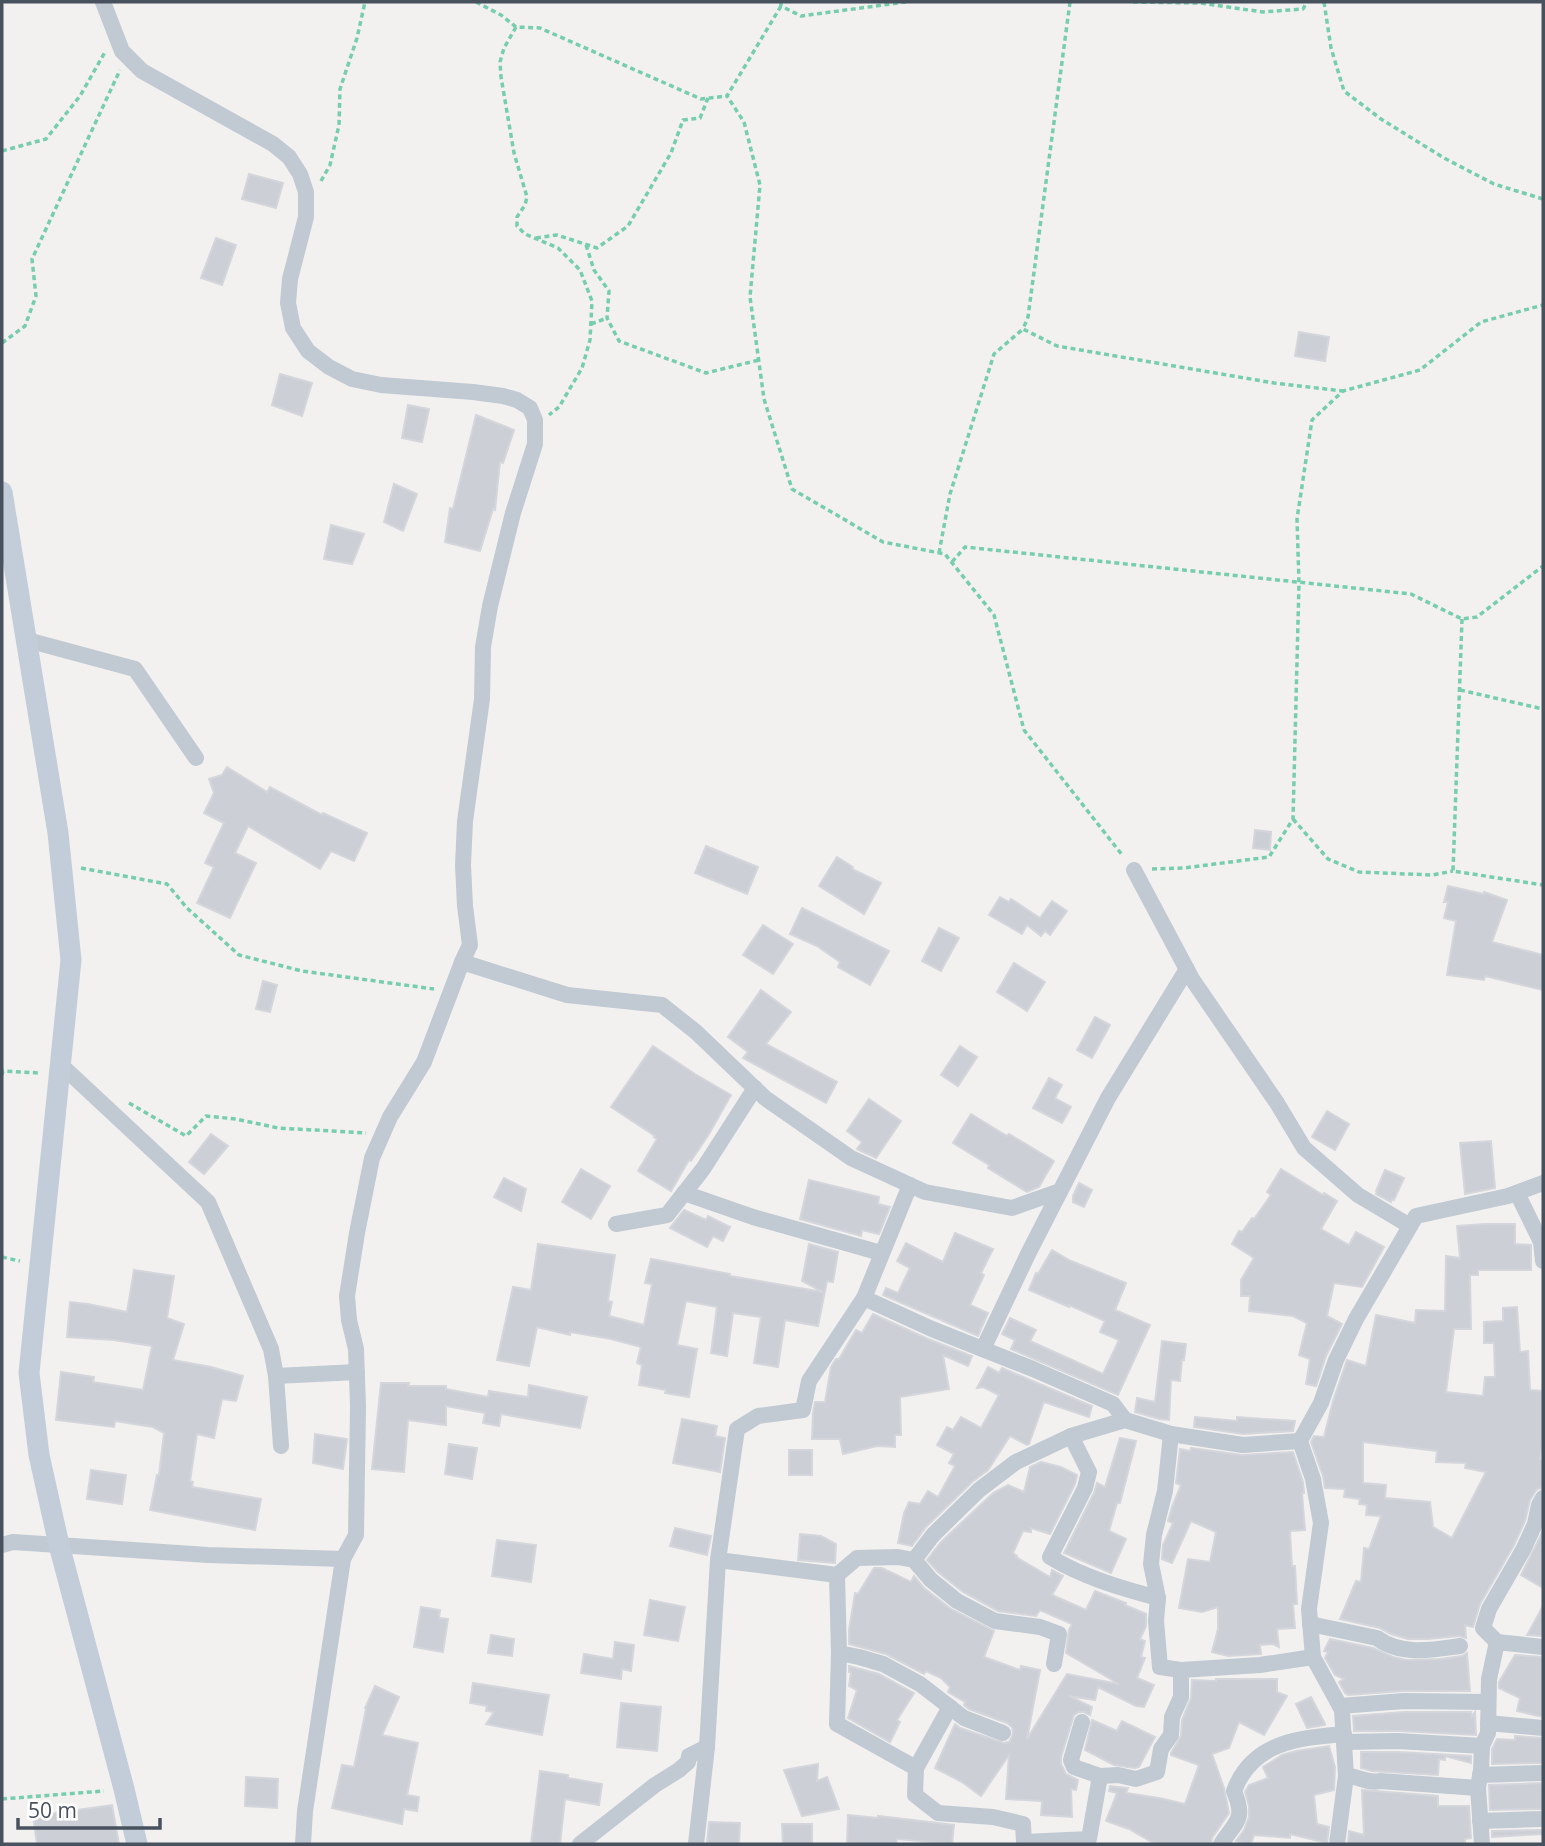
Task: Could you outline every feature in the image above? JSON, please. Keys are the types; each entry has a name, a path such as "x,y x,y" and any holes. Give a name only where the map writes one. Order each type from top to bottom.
{"street":[{"path":"103,2 122,51 142,71 272,144 289,157 300,174 306,192 306,217 290,279 288,303 293,328 308,351 329,367 352,379 381,385 503,396 530,408 535,420 534,444 489,606 483,647 482,699 465,821 465,906 471,945 424,1062 390,1117 372,1158 357,1233 348,1296 357,1372 356,1535 343,1559 304,1811 303,1844"},
{"path":"2,492 58,833 71,960 29,1373 40,1455 59,1545 137,1844"},
{"path":"27,640 135,670 196,758"},
{"path":"1134,870 1187,969 1278,1102 1304,1148 1358,1195 1410,1226"},
{"path":"462,962 567,995 662,1005 696,1032 765,1098 851,1158 925,1192 1012,1208 1060,1191"},
{"path":"983,1349 1108,1098 1187,969"},
{"path":"60,1069 208,1202 271,1349 276,1376 281,1446"},
{"path":"616,1224 667,1215 703,1169 755,1088"},
{"path":"1337,1844 1346,1776 1342,1710 1313,1657 1309,1609 1321,1523 1313,1479 1300,1441 1321,1403 1336,1360 1356,1319 1416,1216 1517,1192 1543,1183"},
{"path":"696,1844 708,1747 719,1560 737,1429 758,1416 803,1410 809,1381 864,1298 910,1185"},
{"path":"1517,1192 1541,1242 1543,1261"},
{"path":"684,1193 753,1217 881,1253"},
{"path":"864,1298 1113,1404 1125,1420"},
{"path":"276,1376 357,1372"},
{"path":"915,1560 933,1535 979,1490 1016,1462 1071,1436 1125,1420 1171,1434 1243,1445 1300,1441"},
{"path":"1171,1434 1165,1491 1154,1535 1151,1564 1158,1598 1156,1621 1160,1667 1181,1670 1260,1665 1313,1657"},
{"path":"1071,1436 1089,1472 1085,1488 1050,1556 1069,1568 1110,1585 1158,1598"},
{"path":"1543,1498 1535,1524 1489,1609 1483,1628 1497,1642 1543,1647"},
{"path":"2,1545 13,1542 208,1555 343,1559"},
{"path":"719,1560 836,1575 857,1558 898,1557 915,1560 931,1580 957,1601 985,1616 995,1621 1040,1627 1059,1634 1054,1664"},
{"path":"836,1575 839,1653 836,1724 916,1768"},
{"path":"1310,1624 1377,1638 1403,1650 1436,1650 1460,1646"},
{"path":"1482,1844 1479,1782 1482,1745 1488,1733 1489,1679 1497,1642"},
{"path":"839,1653 883,1664 920,1684 964,1718 1003,1733"},
{"path":"1082,1722 1071,1760 1074,1767 1100,1776 1118,1775 1136,1779 1157,1772 1161,1749 1171,1735 1172,1717 1181,1697 1181,1670"},
{"path":"1340,1706 1404,1701 1488,1702"},
{"path":"950,1707 916,1768 915,1795 938,1813 993,1817 1023,1824 1024,1843 1088,1841 1100,1776"},
{"path":"1488,1723 1543,1728"},
{"path":"1221,1844 1240,1818 1240,1806 1234,1791 1237,1783 1261,1753 1306,1737 1482,1745"},
{"path":"580,1844 679,1770 688,1762 689,1756 708,1747"},
{"path":"1346,1776 1356,1776 1371,1783 1479,1782 1543,1773"},
{"path":"1480,1821 1543,1819"}],"path":[{"path":"306,208 330,165 339,125 340,89 357,38 365,2"},
{"path":"476,2 501,15 516,27 540,27 701,99 727,96"},
{"path":"727,96 781,4 801,16 906,2"},
{"path":"939,553 950,494 994,354 1023,329 1028,317 1070,2"},
{"path":"1133,2 1200,3 1263,12 1303,9 1307,2"},
{"path":"1324,2 1331,48 1344,91 1381,119 1444,158 1494,184 1543,199"},
{"path":"516,27 504,48 500,62 514,153 527,197 517,217 517,226 525,234 558,248 580,270 592,300 590,340 582,368 559,407 535,427"},
{"path":"2,151 47,139 80,96 115,34"},
{"path":"2,343 25,326 36,296 32,259 127,56"},
{"path":"727,96 744,122 760,186 750,296 764,399 792,489 883,542 945,554 994,615 1024,730 1134,870 1184,868 1269,857 1293,819 1299,583 1297,519 1311,420 1343,391"},
{"path":"536,238 557,235 597,248 628,226 671,153 683,120 700,118 708,98"},
{"path":"586,245 594,270 609,291 607,318 619,341 706,373 759,360"},
{"path":"1023,329 1057,346 1274,383 1343,391 1420,370 1481,322 1543,305"},
{"path":"591,324 607,318"},
{"path":"952,562 965,547 1411,594 1462,619 1476,617 1543,566"},
{"path":"1453,871 1462,619"},
{"path":"1460,690 1543,709"},
{"path":"1293,819 1328,859 1359,872 1432,875 1453,871 1543,885"},
{"path":"61,864 167,884 187,908 239,955 302,971 452,991"},
{"path":"2,1075 3,1071 60,1069"},
{"path":"129,1103 186,1136 206,1116 278,1128 383,1134"},
{"path":"2,1799 124,1789"}],"building":[{"path":"249,174 283,183 276,208 242,199"},
{"path":"216,238 236,245 222,285 201,278"},
{"path":"1299,332 1329,337 1325,361 1295,356"},
{"path":"280,374 312,383 302,416 272,405"},
{"path":"408,405 429,409 422,442 402,438"},
{"path":"476,415 514,430 503,463 500,462 495,510 493,509 480,551 445,542 450,508 453,509"},
{"path":"394,484 417,494 403,531 384,522"},
{"path":"331,525 364,534 352,564 324,559"},
{"path":"227,767 267,792 270,787 322,815 323,813 367,833 354,861 331,851 320,869 248,826 235,853 256,863 230,918 197,903 214,867 205,863 224,823 204,813 214,793 209,779 222,775"},
{"path":"1255,830 1271,832 1270,850 1253,848"},
{"path":"706,846 758,867 747,894 695,873"},
{"path":"837,857 853,867 852,869 881,883 864,914 819,886"},
{"path":"1448,886 1484,892 1507,900 1492,942 1543,955 1543,990 1485,976 1484,980 1447,975 1456,921 1444,918"},
{"path":"1000,897 1009,902 1011,899 1040,918 1052,901 1067,911 1050,935 1045,931 1041,936 1027,925 1022,934 989,915"},
{"path":"802,908 889,951 870,985 838,967 840,962 817,946 790,934"},
{"path":"763,925 793,944 773,974 743,955"},
{"path":"939,928 959,938 941,971 922,961"},
{"path":"1014,963 1045,982 1027,1011 997,992"},
{"path":"263,981 277,985 270,1012 256,1009"},
{"path":"761,990 791,1012 766,1044 837,1082 826,1103 743,1058 748,1052 728,1037"},
{"path":"1095,1017 1110,1025 1092,1058 1077,1050"},
{"path":"653,1046 731,1095 671,1191 638,1171 657,1139 655,1136 611,1107"},
{"path":"960,1046 977,1057 958,1086 941,1075"},
{"path":"1049,1078 1062,1085 1055,1098 1071,1107 1062,1123 1033,1108"},
{"path":"869,1099 901,1121 876,1158 857,1149 862,1142 847,1131"},
{"path":"1327,1111 1349,1124 1335,1150 1312,1137"},
{"path":"971,1114 1054,1161 1039,1187 1027,1192 953,1143"},
{"path":"211,1134 228,1146 204,1174 189,1162"},
{"path":"1491,1141 1495,1188 1465,1194 1460,1143"},
{"path":"581,1169 610,1186 591,1219 562,1202"},
{"path":"1281,1169 1337,1201 1321,1229 1349,1245 1356,1232 1384,1247 1362,1287 1334,1283 1327,1316 1342,1324 1326,1356 1316,1386 1306,1384 1310,1359 1299,1355 1307,1323 1293,1316 1249,1311 1250,1296 1241,1296 1241,1280 1254,1258 1232,1244 1239,1231 1242,1232 1252,1218 1254,1219 1271,1195 1267,1192"},
{"path":"1385,1170 1404,1178 1391,1202 1376,1194"},
{"path":"504,1178 526,1189 521,1211 494,1197"},
{"path":"809,1180 879,1197 878,1204 890,1207 879,1234 862,1230 861,1236 800,1219"},
{"path":"1079,1183 1092,1190 1084,1207 1073,1202"},
{"path":"684,1210 706,1220 708,1216 730,1227 723,1241 713,1236 707,1247 670,1228"},
{"path":"1515,1224 1515,1244 1531,1245 1531,1270 1478,1270 1478,1275 1470,1275 1471,1329 1454,1329 1446,1392 1483,1396 1485,1377 1495,1377 1494,1343 1484,1343 1484,1322 1503,1321 1503,1308 1517,1307 1520,1352 1528,1351 1530,1390 1543,1391 1543,1440 1540,1459 1543,1460 1543,1488 1537,1489 1530,1500 1525,1521 1480,1604 1473,1627 1465,1625 1466,1638 1459,1636 1408,1639 1380,1628 1340,1619 1356,1581 1361,1582 1364,1548 1369,1549 1381,1516 1366,1515 1367,1505 1359,1504 1360,1499 1344,1497 1345,1489 1325,1488 1311,1442 1314,1436 1324,1437 1347,1360 1366,1366 1376,1315 1415,1323 1416,1310 1445,1311 1446,1256 1460,1258 1457,1226","holes":["1363,1442 1437,1451 1436,1462 1466,1463 1465,1468 1486,1472 1452,1538 1433,1527 1430,1502 1385,1498 1386,1485 1363,1483"]},
{"path":"955,1233 993,1249 970,1305 988,1313 978,1336 883,1295 886,1288 898,1293 910,1268 897,1261 906,1243 943,1262"},
{"path":"538,1244 615,1255 608,1301 612,1302 609,1316 644,1325 652,1284 645,1283 651,1259 823,1292 802,1281 809,1244 838,1252 833,1282 827,1281 818,1326 785,1320 778,1367 754,1363 761,1317 733,1313 727,1356 711,1353 717,1307 686,1301 677,1345 697,1349 689,1397 639,1385 642,1365 637,1363 641,1347 611,1339 570,1332 570,1335 537,1327 529,1366 497,1360 513,1287 531,1290"},
{"path":"1052,1250 1071,1261 1126,1283 1115,1310 1150,1325 1118,1395 1011,1349 1015,1340 1002,1334 1010,1318 1036,1330 1030,1341 1103,1374 1119,1340 1100,1332 1105,1321 1029,1290 1036,1273 1038,1274"},
{"path":"134,1270 174,1276 167,1318 184,1324 173,1360 243,1376 236,1401 222,1399 214,1438 197,1434 190,1481 193,1482 192,1487 261,1499 255,1530 150,1510 159,1475 164,1433 153,1427 115,1421 114,1427 56,1420 61,1372 94,1377 93,1382 143,1390 152,1346 67,1337 70,1302 127,1312"},
{"path":"873,1314 972,1356 968,1366 943,1355 949,1389 900,1397 901,1435 895,1435 895,1447 877,1446 843,1454 840,1439 812,1439 815,1402 825,1402 831,1367 836,1359 839,1359 856,1330 862,1333"},
{"path":"1162,1341 1186,1344 1180,1381 1171,1380 1169,1420 1135,1412 1137,1398 1155,1402"},
{"path":"988,1367 999,1373 1002,1368 1092,1406 1089,1417 1044,1402 1029,1444 1010,1436 988,1470 926,1527 912,1546 898,1543 909,1502 920,1504 928,1491 938,1497 955,1466 949,1463 954,1454 937,1445 947,1427 953,1430 961,1417 981,1428 999,1395 983,1387 977,1388"},
{"path":"381,1383 446,1386 446,1389 488,1397 489,1391 528,1397 529,1385 587,1397 580,1428 501,1414 499,1426 483,1423 485,1413 446,1406 446,1425 408,1420 404,1472 372,1469"},
{"path":"1195,1417 1237,1421 1237,1417 1295,1421 1293,1431 1243,1434 1194,1427"},
{"path":"682,1419 717,1426 715,1436 725,1438 720,1472 673,1463"},
{"path":"315,1434 347,1439 343,1469 313,1463"},
{"path":"1120,1438 1136,1441 1120,1503 1117,1503 1109,1531 1126,1539 1111,1573 1064,1553 1097,1483 1105,1487"},
{"path":"449,1444 477,1448 472,1479 445,1474"},
{"path":"1191,1448 1242,1455 1293,1452 1303,1482 1305,1530 1290,1531 1297,1604 1293,1604 1295,1628 1277,1629 1279,1647 1273,1644 1260,1645 1261,1654 1228,1656 1212,1652 1218,1629 1218,1607 1202,1612 1179,1608 1188,1559 1210,1562 1216,1532 1191,1521 1172,1563 1162,1559 1163,1545 1173,1523 1168,1521 1181,1485 1176,1483 1180,1449 1190,1451"},
{"path":"789,1450 812,1450 812,1475 789,1475"},
{"path":"1041,1462 1077,1475 1075,1484 1050,1534 1031,1528 1031,1532 1023,1531 1013,1553 1050,1577 1052,1570 1063,1576 1052,1595 1086,1610 1095,1591 1146,1614 1146,1626 1140,1639 1145,1641 1141,1657 1145,1658 1137,1678 1154,1685 1144,1707 1136,1706 1098,1687 1095,1700 1069,1696 1092,1707 1090,1715 1079,1712 1074,1715 1061,1757 1066,1774 1078,1780 1076,1790 1071,1789 1072,1817 1041,1815 1042,1801 1006,1799 1009,1755 981,1796 935,1768 955,1724 1004,1743 1009,1742 1012,1737 1012,1727 969,1709 964,1705 965,1702 948,1692 950,1687 941,1678 926,1671 924,1674 886,1654 849,1644 855,1593 858,1594 874,1568 882,1568 911,1582 914,1576 924,1588 951,1609 994,1631 984,1657 1020,1670 1021,1666 1040,1670 1027,1739 1067,1674 1119,1684 1066,1653 1072,1624 1040,1610 1036,1616 998,1611 963,1592 927,1560 941,1542 993,1493 1008,1485 1024,1492 1030,1467"},
{"path":"91,1470 126,1475 122,1504 87,1499"},
{"path":"675,1528 711,1536 707,1555 670,1546"},
{"path":"1543,1531 1543,1588 1521,1575"},
{"path":"800,1534 821,1536 836,1544 835,1563 798,1560"},
{"path":"497,1540 536,1545 531,1582 492,1576"},
{"path":"650,1600 685,1607 678,1641 644,1635"},
{"path":"1543,1606 1543,1636 1527,1635"},
{"path":"421,1607 440,1610 439,1618 448,1619 443,1652 414,1647"},
{"path":"491,1635 514,1639 512,1656 488,1653"},
{"path":"1330,1639 1373,1648 1406,1660 1440,1659 1467,1653 1470,1691 1403,1691 1348,1695 1339,1682 1344,1679 1335,1675 1325,1658 1328,1652 1324,1651"},
{"path":"615,1642 634,1645 631,1671 622,1669 621,1679 581,1673 584,1654 613,1659"},
{"path":"1515,1655 1543,1657 1543,1717 1517,1711 1520,1698 1499,1688 1499,1682"},
{"path":"849,1666 879,1674 914,1693 897,1720 900,1722 890,1742 848,1718 857,1690 849,1686"},
{"path":"1277,1679 1277,1692 1287,1696 1264,1735 1239,1722 1229,1748 1212,1754 1224,1788 1229,1813 1212,1838 1211,1844 1155,1844 1129,1829 1106,1821 1117,1793 1109,1791 1110,1786 1128,1788 1126,1793 1185,1804 1199,1765 1171,1753 1181,1736 1182,1720 1191,1698 1192,1680"},
{"path":"473,1683 549,1695 542,1735 486,1724 494,1712 486,1711 487,1706 470,1703"},
{"path":"375,1686 399,1697 382,1735 418,1743 407,1795 419,1797 417,1811 404,1809 402,1824 332,1808 342,1765 354,1767 365,1708"},
{"path":"1311,1697 1325,1725 1307,1728 1296,1704"},
{"path":"621,1703 661,1707 657,1751 617,1747"},
{"path":"1404,1712 1471,1712 1472,1717 1475,1712 1476,1735 1354,1731 1353,1716"},
{"path":"1092,1720 1117,1731 1122,1721 1155,1737 1139,1767 1114,1765 1085,1750"},
{"path":"1515,1736 1543,1738 1543,1763 1492,1764 1492,1749 1497,1739 1515,1740"},
{"path":"1329,1746 1335,1767 1334,1790 1314,1795 1317,1824 1329,1827 1327,1843 1290,1834 1290,1838 1254,1835 1251,1844 1236,1841 1249,1817 1245,1792 1249,1785 1268,1778 1263,1767 1282,1755"},
{"path":"1361,1752 1471,1756 1471,1763 1445,1756 1445,1760 1439,1759 1438,1775 1372,1771 1361,1768"},
{"path":"818,1764 817,1781 827,1777 839,1809 802,1816 784,1770"},
{"path":"540,1771 602,1784 599,1805 565,1799 560,1844 531,1844"},
{"path":"246,1777 278,1779 277,1808 245,1806"},
{"path":"1543,1783 1543,1809 1490,1810 1489,1785"},
{"path":"1362,1790 1438,1796 1438,1806 1469,1806 1471,1838 1465,1839 1465,1844 1348,1844 1349,1831 1364,1835"},
{"path":"112,1805 119,1844 37,1844 33,1816"},
{"path":"848,1815 954,1825 952,1844 897,1839 896,1844 847,1844"},
{"path":"709,1822 740,1823 739,1844 707,1844"},
{"path":"782,1824 812,1824 812,1844 783,1844"},
{"path":"1543,1830 1543,1834 1492,1837 1492,1831"}]}
